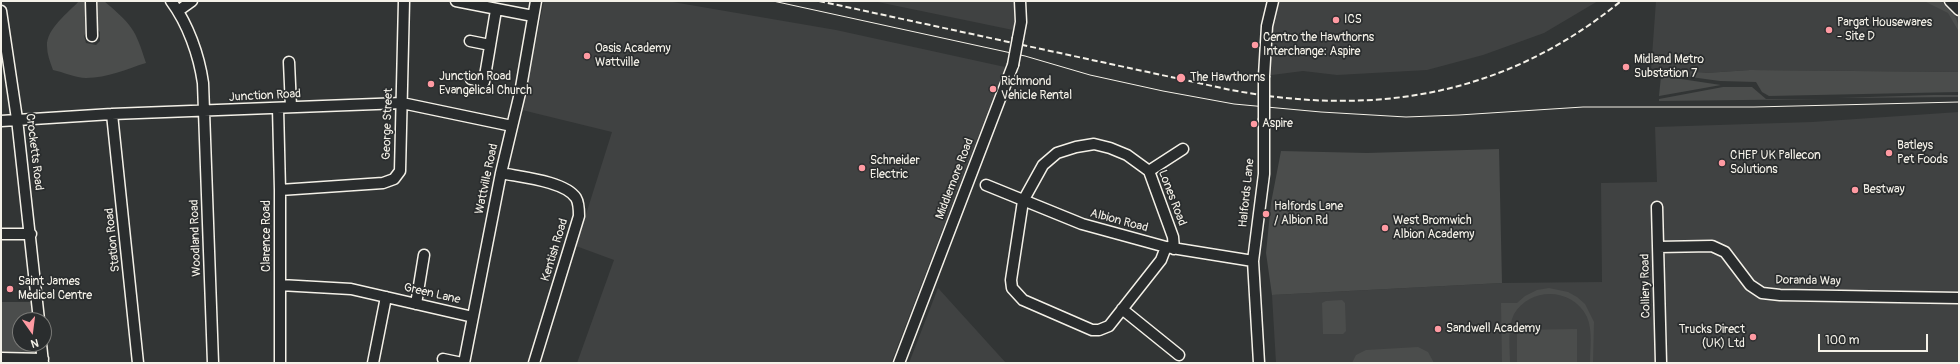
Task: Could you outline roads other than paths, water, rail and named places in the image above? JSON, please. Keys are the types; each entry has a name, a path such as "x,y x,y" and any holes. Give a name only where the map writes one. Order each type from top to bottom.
{"street":[{"path":"91,1 92,36"},
{"name":"Woodland Road","path":"171,1 178,11 194,45 201,67 204,111 213,363"},
{"path":"178,11 192,1"},
{"name":"George Street","path":"280,190 383,183 394,179 400,171 404,1"},
{"path":"456,1 533,16"},
{"name":"Wattville Road","path":"463,363 501,173 520,93 536,1"},
{"name":"Halfords Lane","path":"1259,363 1253,261 1264,174 1264,76 1267,26 1266,1"},
{"name":"Halfords Lane","path":"1267,26 1273,1"},
{"path":"1950,1 1959,10"},
{"name":"Middlemore Road","path":"899,363 1013,65 1022,22 1023,2"},
{"path":"471,78 484,82 496,10"},
{"name":"Crocketts Road","path":"1,11 17,119 31,234 38,312"},
{"path":"470,41 490,45"},
{"path":"289,62 291,107"},
{"name":"Junction Road","path":"1,121 112,114 402,103 512,126"},
{"name":"Clarence Road","path":"278,108 280,190 280,363"},
{"name":"Station Road","path":"112,114 138,363"},
{"name":"Lones Road","path":"1023,201 1043,165 1057,153 1076,146 1094,144 1110,148 1127,155 1149,171 1173,237 1170,248"},
{"path":"1149,171 1183,149"},
{"name":"Kentish Road","path":"501,173 557,185 571,193 576,198 578,204 579,216 534,363"},
{"name":"Albion Road","path":"986,185 1082,224 1170,248 1253,261"},
{"path":"1023,201 1011,280 1012,288 1023,300 1092,330 1100,330 1109,326 1170,248"},
{"name":"Colliery Road","path":"1657,207 1661,363"},
{"path":"1,234 31,234"},
{"name":"Doranda Way","path":"1658,247 1712,246 1725,252 1750,285 1762,293 1780,295 1957,297"},
{"path":"416,304 424,255"},
{"name":"Green Lane","path":"280,285 351,289 473,317"},
{"name":"Green Lane","path":"373,363 386,296"},
{"path":"1122,309 1179,355"},
{"path":"1,358 43,361"},
{"path":"443,359 463,363"}],"tram line":[{"path":"773,1 1025,56 1090,75 1163,91 1234,104 1321,112 1406,117 1583,107 1754,107 1959,102"}],"railway":[{"path":"819,1 1231,90 1284,98 1336,101 1387,99 1436,91 1485,78 1531,59 1577,33 1621,1"}],"place":[{"name":"ICS","path":"1336,20"},
{"name":"Pargat Housewares - Site D","path":"1829,30"},
{"name":"Centro the Hawthorns Interchange: Aspire","path":"1255,45"},
{"name":"Oasis Academy Wattville","path":"587,56"},
{"name":"Midland Metro Substation 7","path":"1626,67"},
{"name":"The Hawthorns","path":"1181,78"},
{"name":"Junction Road Evangelical Church","path":"431,84"},
{"name":"Richmond Vehicle Rental","path":"993,89"},
{"name":"Aspire","path":"1254,124"},
{"name":"Batleys Pet Foods","path":"1889,153"},
{"name":"CHEP UK Pallecon Solutions","path":"1722,163"},
{"name":"Schneider Electric","path":"862,168"},
{"name":"Bestway","path":"1855,190"},
{"name":"Halfords Lane / Albion Rd","path":"1266,214"},
{"name":"West Bromwich Albion Academy","path":"1385,228"},
{"name":"Saint James Medical Centre","path":"10,289"},
{"name":"Sandwell Academy","path":"1438,329"},
{"name":"Trucks Direct (UK) Ltd","path":"1753,337"}]}
